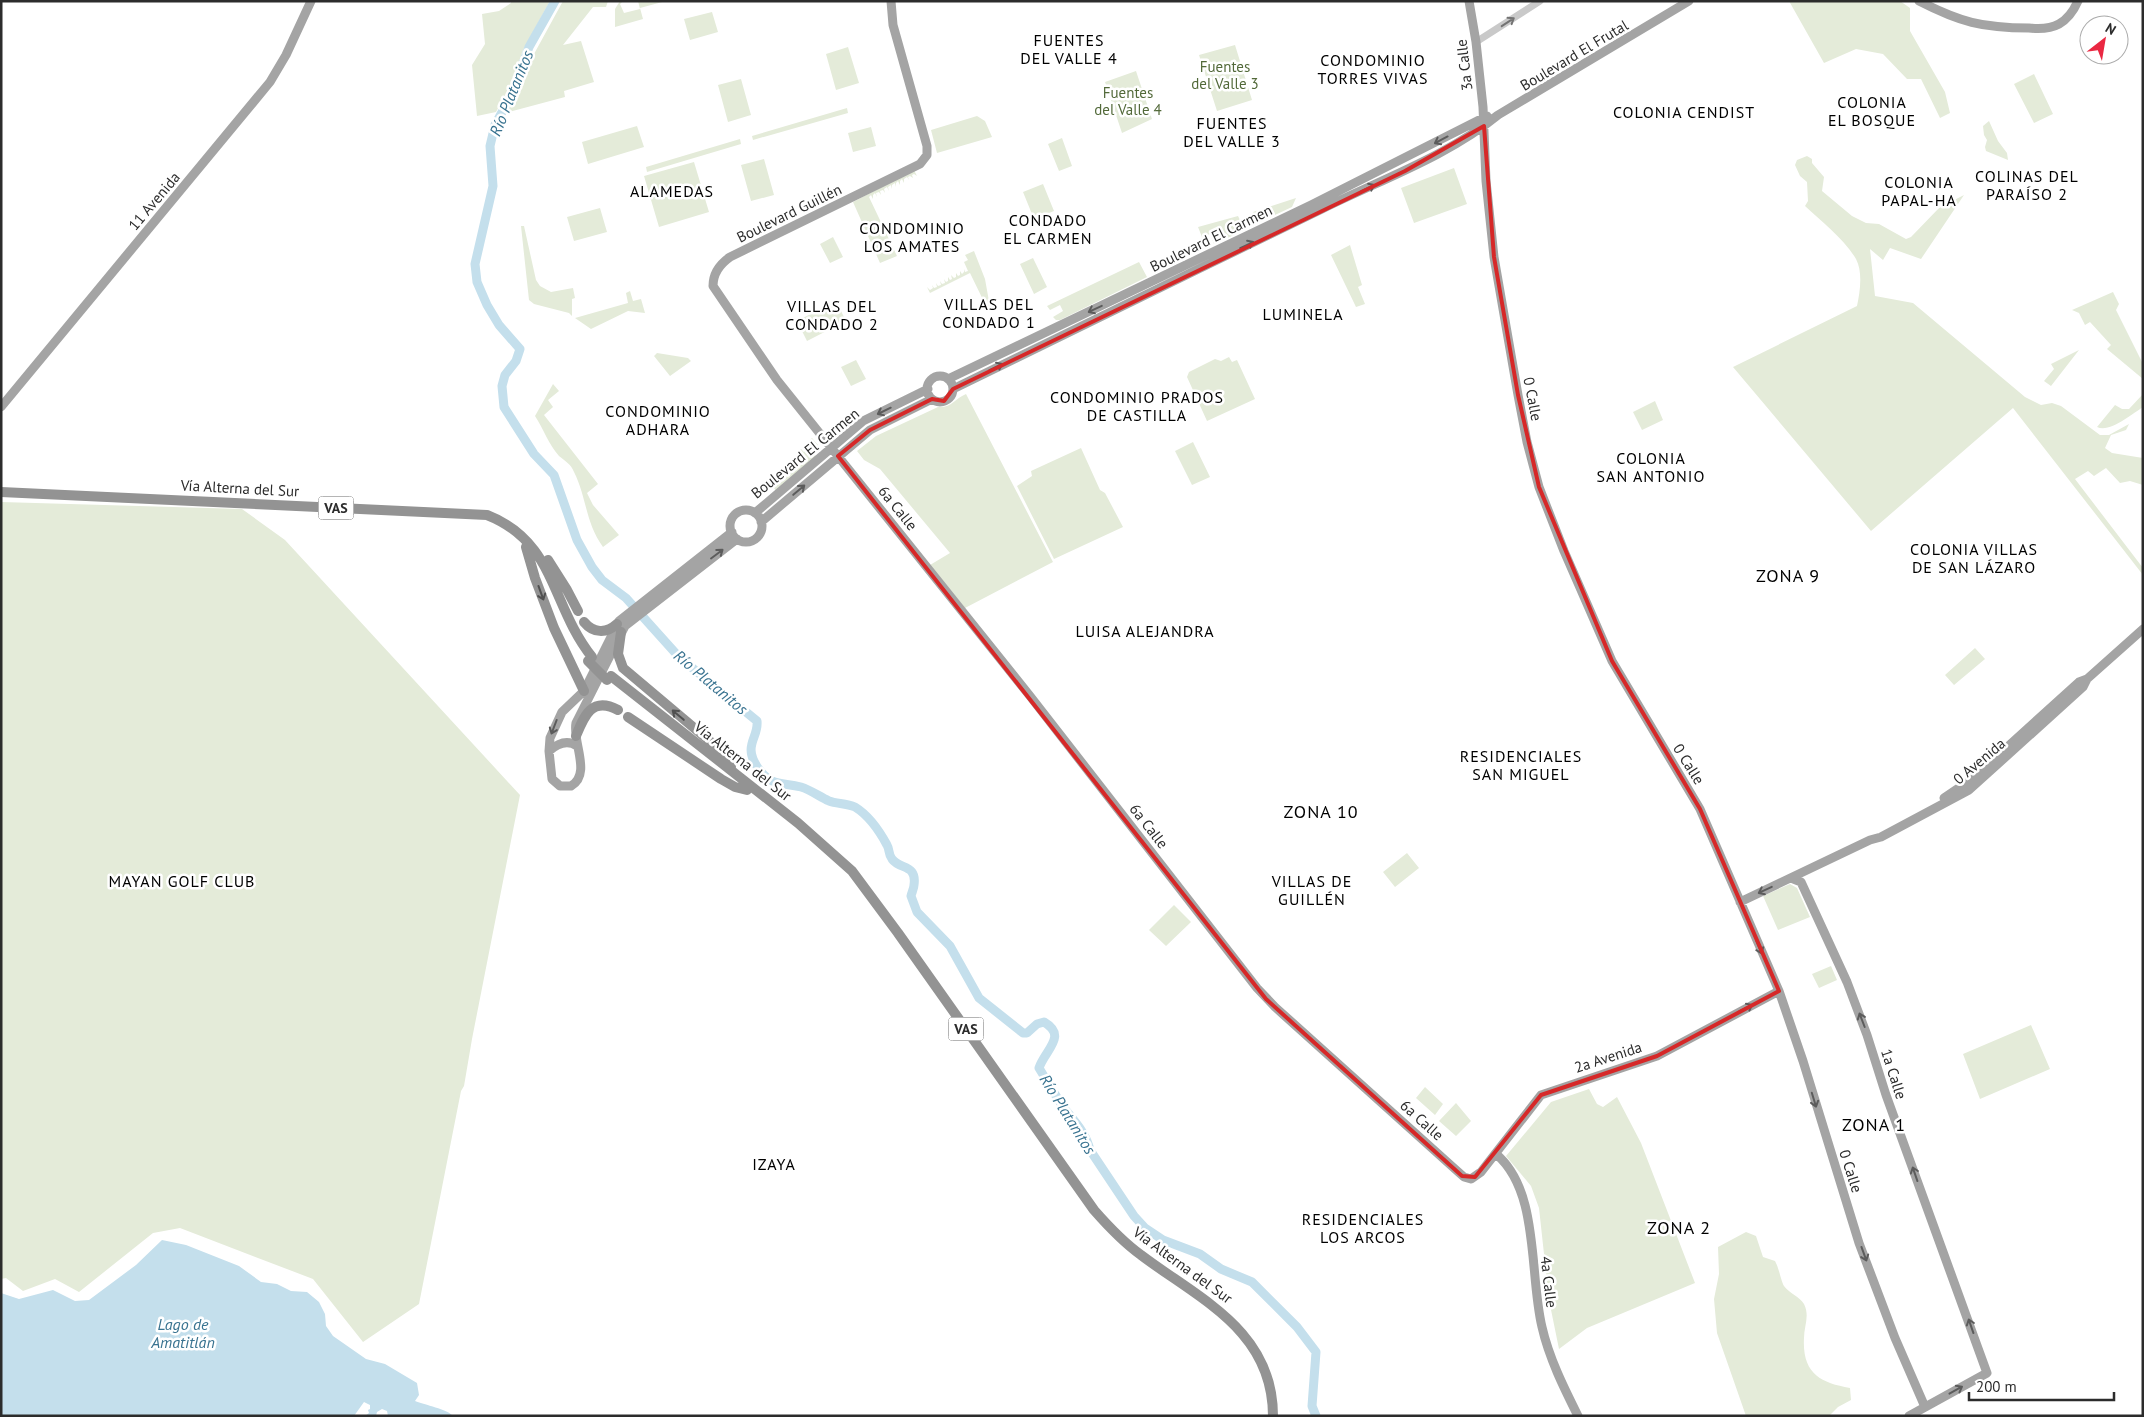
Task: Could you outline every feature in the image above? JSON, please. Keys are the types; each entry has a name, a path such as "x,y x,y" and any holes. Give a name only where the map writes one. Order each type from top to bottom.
{"highway":[{"name":"Vía Alterna del Sur","path":"1,492 480,513 518,531 539,554 571,626 590,659"},
{"name":"Vía Alterna del Sur","path":"1,498 479,519 508,530 526,547 542,571 567,629 590,659 609,678 814,843 855,883 1094,1220 1121,1246 1216,1313 1232,1330 1248,1351 1258,1370 1268,1416"},
{"path":"489,516 509,522 533,540 568,590 578,611"},
{"path":"526,547 554,628 584,690"},
{"path":"584,622 598,631 608,630 622,624"},
{"path":"622,624 618,654 623,668 712,743 736,774"},
{"name":"Vía Alterna del Sur","path":"609,678 736,774 805,829 852,871 898,933 1088,1203 1138,1254 1220,1310 1236,1326 1257,1355 1265,1374 1273,1416"},
{"path":"577,741 585,716 593,708 604,705 618,710"},
{"path":"628,717 721,779 747,790"}],"main road":[{"name":"11 Avenida","path":"1,407 270,82 286,55 311,1"},
{"name":"Boulevard Guillén","path":"832,448 760,357 718,294 713,281 720,266 730,257 920,164 926,158 928,148 892,25 891,1"},
{"name":"3a Calle","path":"1469,1 1476,42 1484,121"},
{"name":"Boulevard El Frutal","path":"1484,121 1498,115 1689,1"},
{"path":"1919,1 1951,17 1968,22 1995,27 2049,28 2059,25 2068,17 2078,1"},
{"name":"Boulevard El Carmen","path":"755,513 863,421 928,389 928,384 933,378 941,376 948,379 1140,292 1290,220 1392,166 1484,121"},
{"name":"0 Calle","path":"1484,121 1486,188 1494,257 1527,442 1539,487 1564,551 1612,661 1700,809 1778,991 1859,1243 1895,1338 1925,1407"},
{"name":"Boulevard El Carmen","path":"762,522 870,430 932,399 944,401 951,395 953,389 1140,292"},
{"path":"948,379 953,389"},
{"path":"928,389 932,399"},
{"name":"6a Calle","path":"832,448 1266,999 1455,1169 1466,1177 1472,1178"},
{"path":"743,510 755,513 762,522 761,531 755,539 746,542 734,535 730,524 736,514 743,510"},
{"path":"622,624 576,723 581,775 578,782 571,786 560,786 552,779 549,751 550,738 556,720 564,709 584,690 622,624 734,535"},
{"name":"0 Avenida","path":"1740,902 1790,878 1805,873 1870,840 1881,837 1968,790 2143,630"},
{"path":"549,751 562,743 577,741"},
{"path":"1790,878 1801,882 1805,873"},
{"name":"1a Calle","path":"1801,882 1847,982 1868,1035 1886,1095 1987,1373 1925,1407"},
{"name":"2a Avenida","path":"1472,1178 1479,1174 1496,1154 1541,1095 1657,1056 1778,991"},
{"name":"4a Calle","path":"1496,1154 1514,1174 1522,1192 1528,1221 1534,1284 1542,1330 1556,1368 1578,1416"},
{"path":"1909,1416 1925,1407"}],"street":[{"path":"1476,42 1540,1"}],"highlighted area":[{"path":"1484,126 1494,257 1518,395 1539,487 1612,661 1700,809 1779,991 1657,1056 1541,1095 1475,1177 1462,1176 1266,999 838,456 870,430 932,399 944,401 953,389 1405,171"}],"green space":[{"path":"511,1 550,1 523,50 511,85 496,112 477,116 472,65 485,44 482,14 499,11 511,3"},
{"path":"563,1 608,1 606,7 593,7 563,45 581,41 594,82 564,91 565,97 505,113 519,94 534,54"},
{"path":"620,1 623,1 620,4 624,13 640,9 638,1 666,1 640,8 643,19 615,27 615,9"},
{"path":"1789,1 1900,1 1910,8 1910,31 1945,92 1950,113 1940,118 1921,79 1907,79 1883,54 1856,49 1824,63"},
{"path":"712,12 718,32 690,40 684,19"},
{"name":"Fuentes del Valle 3","path":"1235,45 1252,100 1217,111 1199,55"},
{"path":"848,47 859,83 836,90 826,54"},
{"name":"Fuentes del Valle 4","path":"1136,71 1152,119 1122,133 1105,82"},
{"path":"2034,74 2053,114 2034,123 2014,84"},
{"path":"741,79 751,115 728,122 718,85"},
{"path":"847,108 848,113 753,140 752,136"},
{"path":"977,116 985,121 992,137 937,153 931,130"},
{"path":"1989,121 1998,141 2007,153 2008,160 1986,151 1987,140 1984,135 1983,126"},
{"name":"ALAMEDAS","path":"637,126 644,147 588,164 582,142"},
{"path":"871,127 876,146 853,152 848,133"},
{"name":"CONDADO EL CARMEN","path":"1062,138 1072,166 1059,171 1048,144"},
{"path":"740,139 741,144 647,172 646,167"},
{"path":"1807,156 1812,159 1812,163 1824,177 1822,191 1852,216 1866,223 1879,224 1906,239 1911,237 1939,208 1964,195 1921,259 1890,248 1883,260 1870,249 1875,296 1913,303 2025,397 2041,405 2052,403 2061,406 2100,435 2109,435 2129,424 2126,430 2111,435 2105,448 2112,453 2143,458 2143,485 2130,481 2120,483 2106,468 2094,476 2088,471 2075,479 2143,568 2143,575 2013,408 1871,531 1733,367 1857,306 1860,270 1856,259 1839,238 1805,206 1808,201 1807,182 1800,176 1795,165 1797,160"},
{"name":"ALAMEDAS","path":"764,159 774,195 751,201 741,165"},
{"name":"ALAMEDAS","path":"694,162 709,212 659,227 644,176"},
{"path":"1454,168 1467,204 1414,223 1401,188"},
{"name":"CONDOMINIO LOS AMATES","path":"914,170 917,176 914,174 912,175 913,178 908,177 909,180 907,177 904,179 904,183 902,179 900,185 898,181 896,187 895,183 892,185 892,189 891,185 888,187 889,191 887,187 884,189 885,193 883,190 880,191 881,195 879,192 876,193 877,197 875,193 873,199 871,195 869,197 897,256 880,263 853,202"},
{"name":"CONDADO EL CARMEN","path":"1043,184 1054,211 1034,219 1023,192"},
{"path":"1296,198 1292,207 1258,223 1255,221 1253,212"},
{"name":"ALAMEDAS","path":"600,208 607,232 574,241 567,217"},
{"path":"1238,216 1243,226 1243,231 1214,244 1210,234 1202,237 1198,227"},
{"path":"521,226 524,226 536,280 540,286 551,292 573,288 575,298 572,299 572,316 569,313 534,304 529,300"},
{"path":"833,237 843,257 830,263 820,244"},
{"name":"LUMINELA","path":"1350,245 1362,285 1358,287 1365,304 1356,307 1331,255"},
{"name":"VILLAS DEL CONDADO 1","path":"974,251 985,279 990,307 987,308 970,273 930,293 927,287 930,290 933,288 932,285 934,288 937,287 936,283 938,286 941,285 940,281 942,284 945,283 944,279 946,282 948,281 948,277 950,280 952,279 951,275 954,278 956,273 958,276 960,275 960,271 962,274 964,269 965,272 968,271 964,262 968,260 965,255"},
{"name":"CONDADO EL CARMEN","path":"1033,258 1047,287 1034,294 1020,264"},
{"name":"CONDADO EL CARMEN","path":"1139,262 1147,277 1060,320 1056,320 1053,317 1063,311 1060,305 1050,310 1047,306"},
{"path":"630,291 633,301 641,299 645,313 628,311 591,329 575,318 628,303 626,293"},
{"path":"2113,292 2119,304 2116,310 2143,364 2143,379 2107,349 2111,345 2090,322 2085,325 2079,313 2072,310"},
{"name":"VILLAS DEL CONDADO 2","path":"836,301 846,321 807,341 797,321"},
{"path":"2079,350 2051,386 2044,381 2054,369 2051,364"},
{"path":"657,353 688,358 691,361 670,376 654,356"},
{"path":"1229,357 1232,362 1237,360 1255,399 1207,421 1187,377 1189,372 1215,359 1221,361"},
{"path":"856,360 866,379 851,386 841,367"},
{"path":"553,384 559,391 548,400 553,407 544,415 598,484 587,493 593,505 619,535 603,547 589,519 573,469 555,452 535,416"},
{"path":"966,394 1053,562 965,608 930,565 950,553 880,469 864,460 857,451 876,436 938,407 950,405"},
{"path":"2143,394 2143,407 2114,425 2102,428 2097,427 2115,405 2122,409 2129,409"},
{"path":"1655,401 1663,420 1642,430 1633,412"},
{"path":"812,438 818,445 811,451 818,458 777,492 770,483 802,456 798,451 801,449 804,452 808,448 806,444"},
{"path":"1193,442 1210,477 1192,485 1175,451"},
{"name":"CONDOMINIO PRADOS DE CASTILLA","path":"1081,448 1100,490 1105,493 1123,527 1054,559 1017,486 1032,476 1031,471"},
{"name":"MAYAN GOLF CLUB","path":"1,502 242,509 285,540 520,795 464,1086 461,1091 419,1304 363,1342 313,1279 180,1228 153,1233 79,1292 55,1279 23,1291 6,1278 1,1279"},
{"path":"1975,648 1985,659 1954,685 1945,675"},
{"path":"1407,853 1419,868 1395,887 1383,872"},
{"path":"1790,884 1797,888 1810,917 1778,930 1763,896"},
{"path":"1174,905 1191,922 1166,946 1149,930"},
{"path":"1831,966 1837,980 1819,988 1812,974"},
{"path":"2031,1025 2050,1069 1980,1099 1963,1054"},
{"path":"1425,1087 1443,1104 1435,1115 1416,1098"},
{"path":"1589,1089 1597,1104 1603,1107 1617,1097 1641,1143 1695,1283 1587,1328 1559,1349 1549,1300 1539,1208 1531,1186 1506,1156 1551,1102"},
{"path":"1456,1103 1471,1121 1456,1136 1439,1121"},
{"path":"1746,1232 1756,1236 1763,1257 1775,1261 1784,1286 1800,1299 1806,1308 1804,1350 1810,1368 1815,1374 1830,1383 1850,1388 1851,1400 1838,1407 1829,1416 1746,1416 1717,1333 1714,1299 1719,1274 1718,1247"}],"water":[{"name":"Lago de Amatitlán","path":"162,1240 186,1245 239,1266 261,1282 277,1284 291,1291 307,1292 319,1302 325,1314 326,1326 333,1336 366,1359 385,1364 417,1383 419,1395 415,1401 441,1409 453,1416 388,1416 387,1411 382,1409 377,1412 376,1416 365,1416 369,1413 370,1405 364,1402 354,1416 1,1416 1,1293 19,1299 53,1290 75,1301 89,1300 136,1265"}],"waterway":[{"name":"Río Platanitos","path":"555,1 529,47 512,94 495,125 490,146 493,186 475,264 477,282 487,305 499,325 520,349 516,361 505,375 502,386 504,407 534,454 554,475 577,540 592,567 602,580 626,598 679,657 757,721 751,753 753,760 763,774 777,783 801,787 829,801 855,807 864,814 884,840 892,859 910,870 913,874 914,886 911,896 917,912 950,946 979,998 1023,1033 1027,1033 1037,1024 1044,1022 1051,1027 1055,1038 1039,1068 1083,1133 1090,1150 1134,1216 1145,1228 1163,1240 1200,1254 1221,1269 1252,1282 1297,1327 1316,1352 1312,1406 1316,1416"}],"district":[{"name":"FUENTES DEL VALLE 4","path":"1069,49"},
{"name":"CONDOMINIO TORRES VIVAS","path":"1373,69"},
{"name":"COLONIA EL BOSQUE","path":"1872,111"},
{"name":"COLONIA CENDIST","path":"1684,112"},
{"name":"FUENTES DEL VALLE 3","path":"1232,132"},
{"name":"COLINAS DEL PARAÍSO 2","path":"2027,185"},
{"name":"ALAMEDAS","path":"672,191"},
{"name":"COLONIA PAPAL-HA","path":"1919,191"},
{"name":"CONDADO EL CARMEN","path":"1048,229"},
{"name":"CONDOMINIO LOS AMATES","path":"912,237"},
{"name":"VILLAS DEL CONDADO 1","path":"989,313"},
{"name":"LUMINELA","path":"1303,314"},
{"name":"VILLAS DEL CONDADO 2","path":"832,315"},
{"name":"CONDOMINIO PRADOS DE CASTILLA","path":"1137,406"},
{"name":"CONDOMINIO ADHARA","path":"658,420"},
{"name":"COLONIA SAN ANTONIO","path":"1651,467"},
{"name":"COLONIA VILLAS DE SAN LÁZARO","path":"1974,558"},
{"name":"ZONA 9","path":"1788,575"},
{"name":"LUISA ALEJANDRA","path":"1145,631"},
{"name":"RESIDENCIALES SAN MIGUEL","path":"1521,765"},
{"name":"ZONA 10","path":"1321,811"},
{"name":"MAYAN GOLF CLUB","path":"182,881"},
{"name":"VILLAS DE GUILLÉN","path":"1312,890"},
{"name":"ZONA 1","path":"1874,1124"},
{"name":"IZAYA","path":"774,1164"},
{"name":"ZONA 2","path":"1679,1227"},
{"name":"RESIDENCIALES LOS ARCOS","path":"1363,1228"}]}
